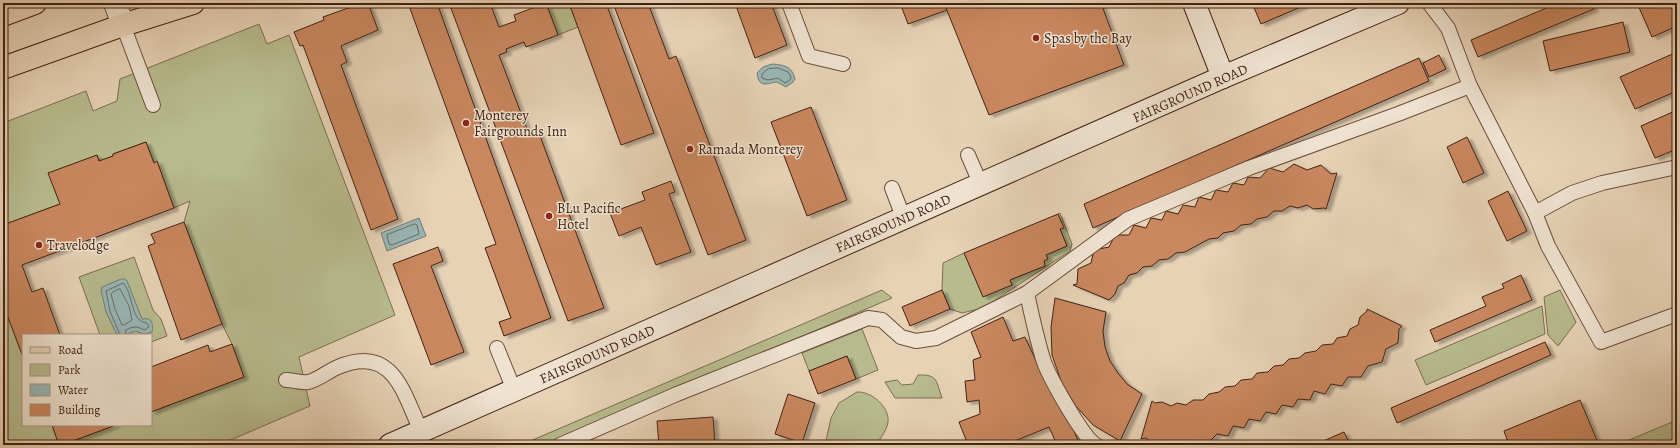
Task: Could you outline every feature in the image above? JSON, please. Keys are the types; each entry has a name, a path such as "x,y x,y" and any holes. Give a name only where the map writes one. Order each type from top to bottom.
{"main road":[{"path":"3,16 35,3"},
{"path":"3,68 123,25 193,3"}],"street":[{"path":"115,3 123,25"},
{"path":"1194,3 1223,78"},
{"name":"FAIRGROUND ROAD","path":"390,445 1223,78 1398,3"}],"lane":[{"path":"789,3 809,56 844,64"},
{"path":"1429,3 1448,28 1470,86 1535,213 1548,246 1601,342 1677,314"},
{"path":"123,25 154,105"},
{"path":"560,445 677,394 868,318 882,320 901,337 916,341 936,338 1027,293 1128,219 1249,168 1398,114 1470,86"},
{"path":"968,155 981,185"},
{"path":"1535,213 1572,193 1602,183 1677,167"},
{"path":"892,188 904,219"},
{"path":"1027,293 1033,323 1045,364 1073,417 1091,442 1096,445"},
{"path":"496,348 514,390"},
{"path":"286,380 308,382 353,361 367,360 380,364 391,371 398,382 421,432"}],"green space":[{"path":"546,3 569,3 578,27 558,35"},
{"path":"259,24 267,44 289,35 395,315 299,357 310,406 219,445 62,445 113,426 152,426 152,412 244,377 232,344 222,324 184,222 190,201 174,208 157,162 154,163 146,142 113,154 113,156 100,161 97,155 60,204 3,225 3,123 86,91 93,111 117,101 120,79"},
{"path":"1060,213 1072,244 1070,251 983,308 962,313 950,309 942,290 943,263 964,253 1012,285 1010,280 1045,266 1044,261 1048,259 1046,255 1067,246 1060,229 1063,227 1058,214"},
{"path":"134,257 153,310 161,319 167,336 152,342 152,334 100,334 79,277"},
{"path":"882,290 892,298 547,445 521,445"},
{"path":"1560,290 1576,322 1558,346 1548,335 1544,297"},
{"path":"3,304 22,354 22,426 52,426 59,445 3,445"},
{"path":"1542,306 1545,334 1426,385 1415,360"},
{"path":"862,329 878,370 856,379 847,356 809,371 802,353"},
{"path":"918,375 933,377 937,383 942,398 895,398 885,382 897,380 902,385 913,384"},
{"path":"857,392 868,394 883,406 888,416 888,422 883,434 876,445 825,445 831,418 839,403"},
{"path":"1677,420 1677,445 1617,445"}],"water":[{"path":"772,64 784,66 790,69 795,79 793,82 786,87 777,82 767,84 762,83 758,78 757,73 763,67"},
{"path":"419,218 426,236 387,251 381,233"},
{"path":"121,279 125,279 142,319 147,319 152,322 152,332 144,334 135,331 128,334 117,334 106,312 101,290 102,287"}],"building":[{"path":"362,3 368,3 378,30 341,46 347,62 341,65 398,219 371,230 303,45 300,46 294,32 324,20 323,17"},
{"name":"Monterey Fairgrounds Inn","path":"408,3 437,3 551,318 504,336 499,322 511,318 485,248 496,244"},
{"name":"BLu Pacific Hotel","path":"449,3 490,3 499,27 516,21 514,15 546,3 558,35 526,47 524,42 506,49 507,52 499,55 530,137 539,133 604,308 568,321"},
{"path":"569,3 606,3 654,133 621,145"},
{"name":"Ramada Monterey","path":"613,3 648,3 669,59 676,56 746,240 708,255"},
{"path":"735,3 771,3 787,45 755,58"},
{"path":"900,3 944,3 947,10 908,24"},
{"name":"Spas by the Bay","path":"944,3 1101,3 1124,65 989,115"},
{"path":"1252,3 1310,3 1261,24"},
{"path":"1558,3 1592,3 1594,9 1478,57 1471,40"},
{"path":"1637,3 1677,3 1677,26 1652,37"},
{"path":"1623,22 1630,52 1550,71 1543,41"},
{"path":"1677,52 1677,91 1635,109 1620,77"},
{"path":"1439,55 1446,69 1429,77 1423,63"},
{"path":"1419,58 1429,81 1093,228 1084,204"},
{"name":"Ramada Monterey","path":"811,107 847,200 807,216 771,122"},
{"path":"1677,110 1677,149 1655,158 1641,126"},
{"path":"1467,137 1484,173 1463,183 1447,147"},
{"name":"Travelodge","path":"146,142 154,163 157,161 174,208 22,265 32,292 43,288 60,334 22,334 22,354 3,304 3,225 60,204 48,173 97,155 99,161 113,156 113,154"},
{"path":"1294,164 1307,170 1321,165 1331,174 1337,173 1326,209 1313,209 1307,205 1298,208 1290,206 1282,211 1274,211 1267,217 1257,219 1251,224 1241,225 1234,231 1223,233 1218,238 1209,239 1185,252 1176,253 1168,259 1159,260 1152,266 1143,267 1137,273 1129,275 1124,283 1118,286 1115,294 1109,300 1073,285 1077,284 1078,269 1091,263 1094,250 1109,247 1115,235 1129,235 1134,225 1146,228 1151,218 1162,220 1166,211 1178,214 1183,205 1195,207 1199,197 1211,200 1216,190 1228,192 1233,183 1244,185 1248,177 1260,178 1269,168 1283,172"},
{"name":"BLu Pacific Hotel","path":"671,181 675,192 669,194 691,252 656,265 641,227 619,236 610,213 645,200 642,192"},
{"path":"1508,191 1527,231 1507,241 1488,201"},
{"path":"1058,214 1064,228 1060,229 1067,246 1046,255 1048,259 1044,261 1045,266 1010,280 1012,285 983,297 964,253"},
{"path":"184,222 222,324 181,340 148,246 155,243 151,234"},
{"path":"438,247 443,261 431,266 464,352 431,365 393,264"},
{"path":"1521,275 1532,300 1435,342 1430,330 1486,306 1482,297 1504,288 1502,284"},
{"path":"942,290 950,309 910,326 902,307"},
{"path":"1055,298 1106,312 1103,331 1105,347 1110,361 1127,384 1142,394 1120,441 1093,425 1075,405 1061,381 1052,355 1051,327"},
{"path":"1367,309 1402,326 1399,329 1398,343 1386,349 1382,362 1368,366 1361,377 1348,377 1342,386 1331,384 1325,394 1314,391 1310,400 1298,399 1293,407 1282,405 1276,414 1266,412 1260,421 1249,419 1244,428 1233,426 1228,436 1217,434 1207,444 1193,441 1187,445 1175,445 1169,442 1162,445 1154,445 1146,438 1141,439 1152,401 1155,403 1162,402 1171,406 1177,403 1186,405 1193,400 1203,400 1209,394 1219,392 1225,387 1235,386 1241,380 1252,379 1257,373 1268,372 1274,366 1283,365 1289,359 1299,358 1305,353 1316,351 1322,345 1333,344 1337,338 1347,336 1350,329 1358,325 1360,317 1367,311"},
{"path":"1003,317 1013,341 1025,337 1049,389 1055,387 1080,445 1057,445 1049,427 1010,443 1011,445 968,445 959,422 980,414 979,400 967,402 965,381 975,380 973,360 981,357 971,332"},
{"path":"1545,342 1551,355 1397,423 1391,408"},
{"path":"232,344 244,377 152,412 152,367 208,345 210,352"},
{"path":"847,356 856,379 818,394 809,371"},
{"path":"788,394 815,403 802,443 775,434"},
{"path":"1580,400 1599,445 1509,445 1504,431"},
{"path":"713,417 715,445 659,445 657,421"},
{"path":"52,426 113,426 62,445 59,445"},
{"path":"1344,432 1350,445 1314,445"}],"place":[{"name":"Spas by the Bay","path":"1036,38"},
{"name":"Monterey Fairgrounds Inn","path":"466,123"},
{"name":"Ramada Monterey","path":"690,149"},
{"name":"BLu Pacific Hotel","path":"549,216"},
{"name":"Travelodge","path":"39,245"}]}
